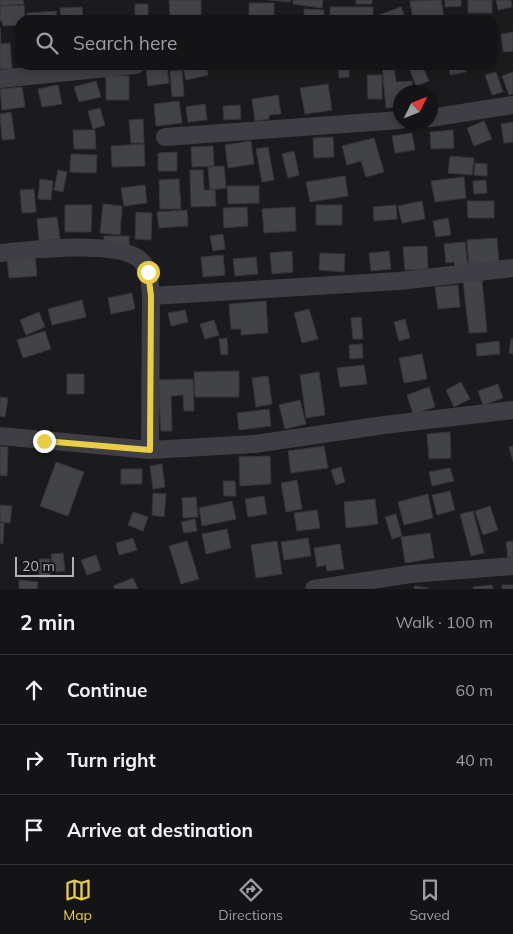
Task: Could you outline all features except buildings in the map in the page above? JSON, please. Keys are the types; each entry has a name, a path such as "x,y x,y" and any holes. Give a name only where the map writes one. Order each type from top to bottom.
{"street":[{"path":"0,79 87,70"},
{"path":"438,117 513,105"},
{"path":"165,137 393,121"},
{"path":"0,253 56,248 121,250 142,261 148,272 151,296 150,450"},
{"path":"151,296 399,281 513,268"},
{"path":"0,436 150,450 254,444 384,425 513,410"},
{"path":"314,589 411,574 513,566"}],"route":[{"path":"44,441 150,450 151,296 148,272"}]}
